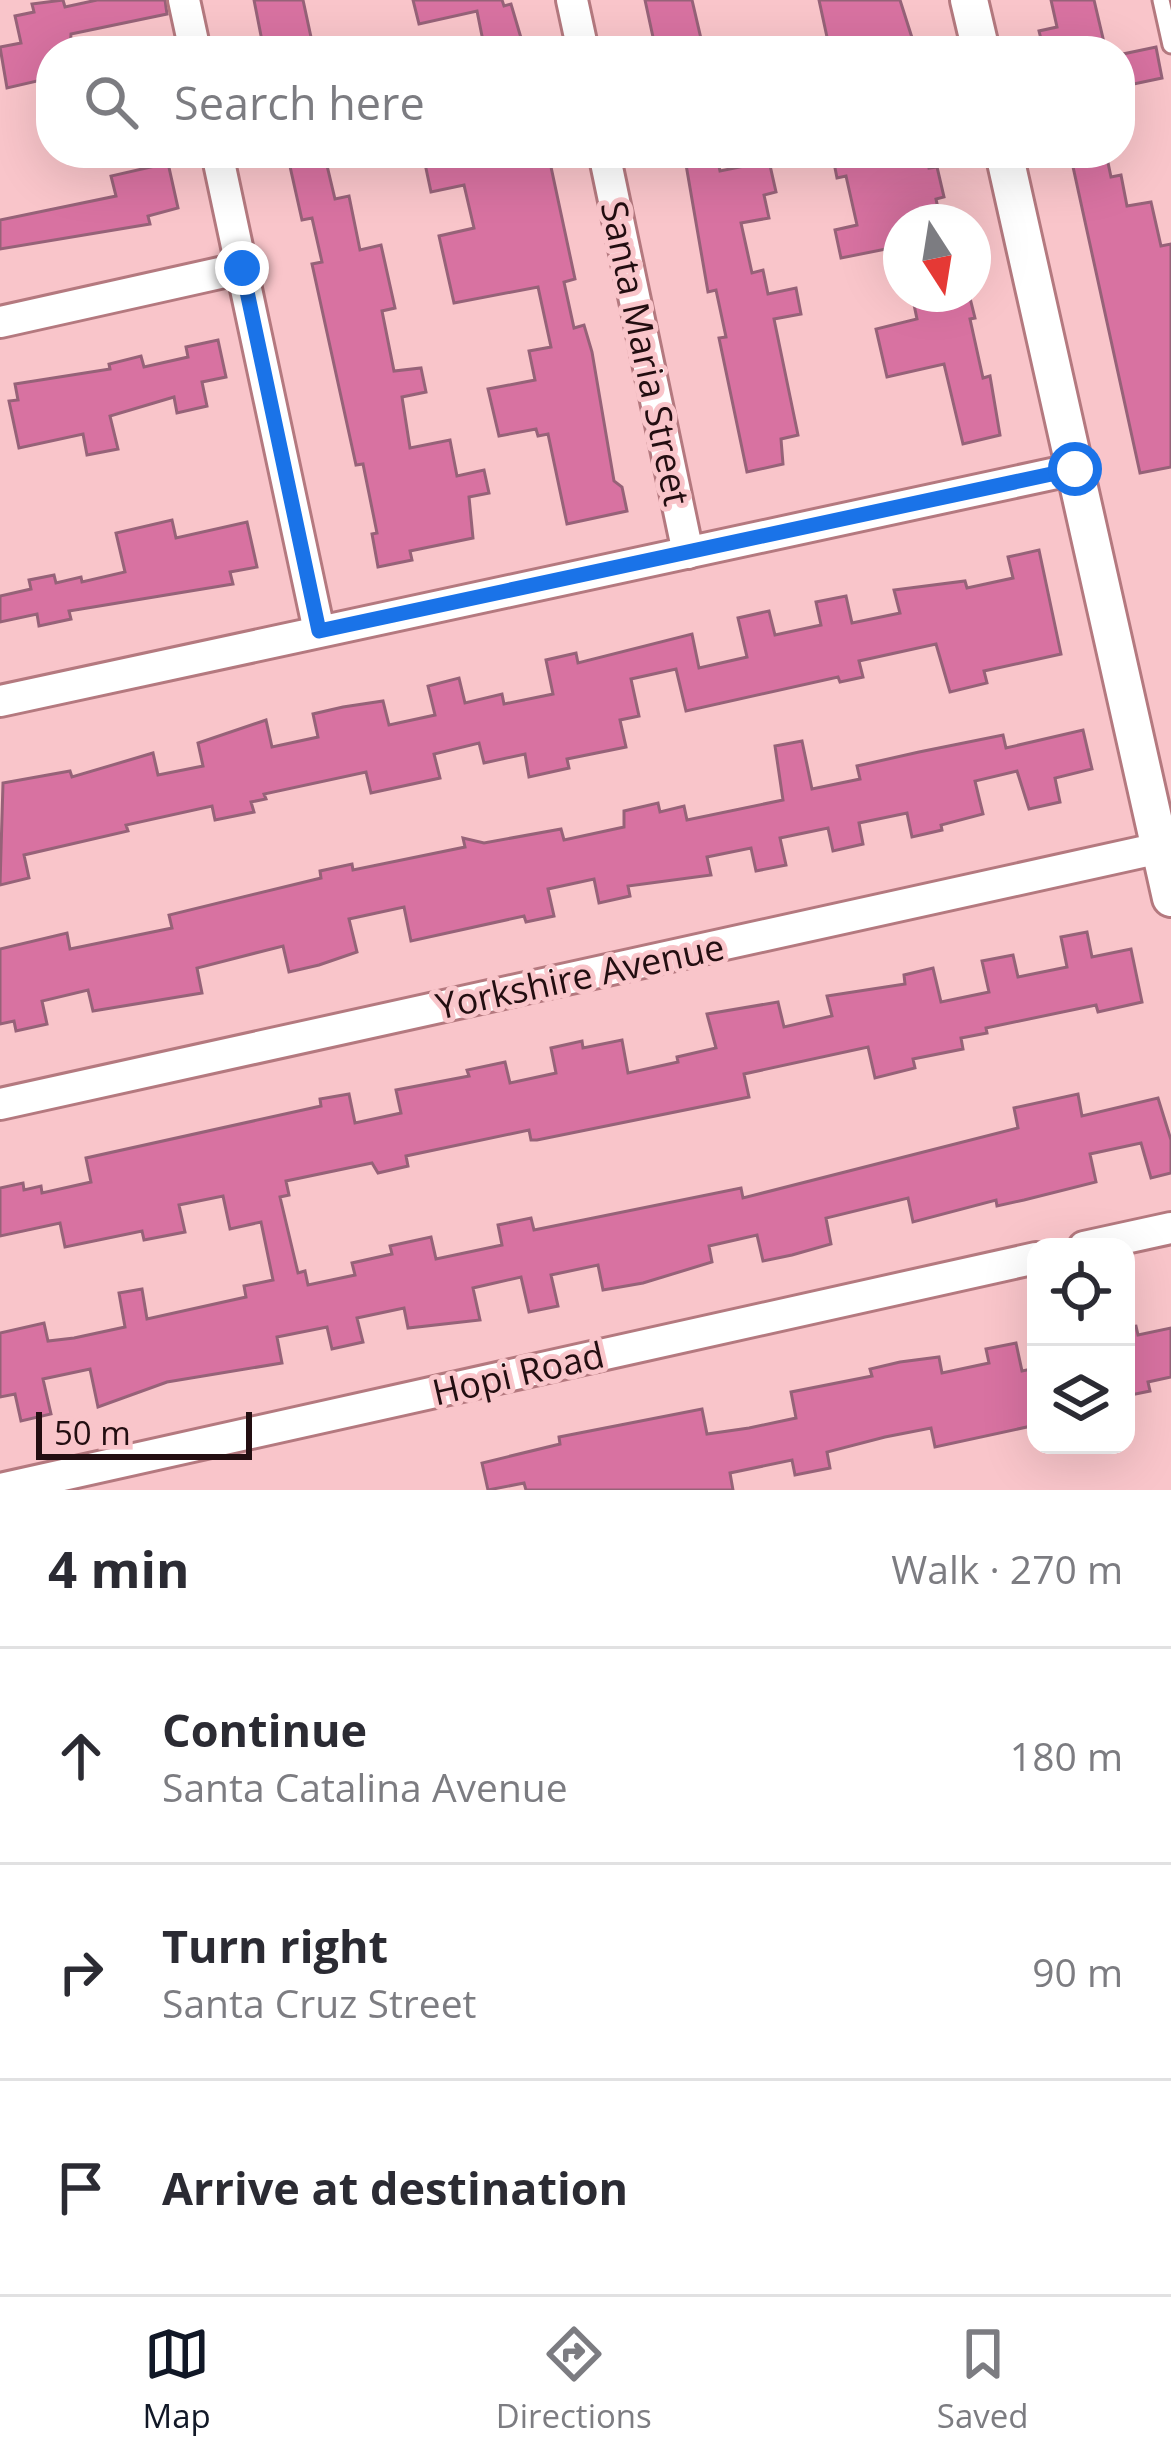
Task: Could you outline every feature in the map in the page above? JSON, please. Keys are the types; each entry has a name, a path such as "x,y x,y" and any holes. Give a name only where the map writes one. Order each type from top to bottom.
{"street":[{"path":"184,0 192,36"},
{"path":"572,0 580,36"},
{"path":"969,0 977,36"},
{"path":"220,168 319,631"},
{"name":"Santa Maria Street","path":"607,168 688,553"},
{"path":"1007,168 1171,898"},
{"path":"0,322 242,268"},
{"path":"0,701 1075,469"},
{"name":"Yorkshire Avenue","path":"0,1104 1160,848"},
{"path":"1125,1238 1171,1228"},
{"name":"Hopi Road","path":"0,1489 1027,1260"}],"lane":[{"path":"1161,0 1171,45"}],"building":[{"path":"63,0 65,7 97,0 165,0 167,14 71,36 36,36 36,81 7,88 0,47 21,43 15,16 34,12 32,4"},
{"path":"254,0 303,0 311,36 261,36"},
{"path":"413,0 502,0 504,6 511,4 520,36 482,36 477,11 419,24"},
{"path":"645,0 692,0 700,36 653,36"},
{"path":"819,0 900,0 911,36 827,36"},
{"path":"1051,0 1094,0 1102,36 1040,36 1039,31 1057,27"},
{"path":"1156,47 1162,78 1135,84 1135,51"},
{"path":"169,168 178,208 148,216 150,224 0,249 0,220 116,196 111,176"},
{"path":"290,168 328,168 335,199 349,196 360,250 381,245 395,308 382,311 394,371 421,368 426,392 402,397 410,448 450,440 457,476 484,470 489,493 469,497 473,538 410,551 412,560 378,567 372,534 377,533 363,464 356,465 312,264 322,262 312,218 302,220"},
{"path":"426,168 551,168 575,279 564,282 574,328 584,325 592,352 614,481 622,487 627,511 567,524 548,434 538,436 536,429 499,436 488,389 535,380 529,351 551,347 538,287 454,303 439,236 474,228 464,185 431,192"},
{"path":"687,168 771,168 776,192 764,195 769,218 741,223 752,273 763,270 768,294 796,288 801,314 774,319 798,435 781,439 783,464 747,472 719,338 726,337 716,290 708,292"},
{"path":"835,168 937,168 944,197 936,199 937,204 883,204 883,250 841,258 835,230 857,225 846,176 837,178"},
{"path":"1073,168 1109,168 1111,177 1121,175 1127,206 1151,202 1161,246 1171,244 1171,467 1140,473"},
{"path":"916,312 974,312 975,318 970,319 983,378 990,376 1000,435 963,444 944,364 887,377 876,329 917,319"},
{"path":"218,340 226,377 202,382 207,406 177,413 174,397 110,416 118,449 87,455 83,434 19,448 9,401 18,400 15,384 110,369 109,364 141,356 144,367 188,357 186,347"},
{"path":"172,520 176,538 247,522 257,567 230,572 233,584 69,611 71,619 39,626 37,614 0,622 0,596 31,589 29,580 54,575 56,583 81,577 82,582 125,572 116,533"},
{"path":"1039,550 1061,654 984,671 987,683 950,692 936,644 859,661 863,677 840,682 838,677 686,711 676,669 631,679 639,716 620,720 626,747 567,759 569,768 529,777 525,754 484,763 479,743 434,754 440,778 371,793 366,772 264,794 266,799 251,802 254,812 215,820 212,806 126,825 128,831 24,855 29,878 0,885 3,783 70,771 72,777 153,753 158,775 203,766 198,743 266,720 272,747 318,737 313,714 343,707 383,701 389,725 435,715 428,686 459,678 465,703 502,694 504,704 553,694 546,660 576,653 578,663 692,634 699,668 747,657 738,618 769,611 775,635 821,625 816,602 846,596 852,623 900,613 894,590 965,581 967,588 1013,578 1008,557"},
{"path":"1083,730 1092,769 1055,778 1060,802 1029,809 1017,771 975,781 983,814 941,825 942,830 912,837 907,813 859,823 863,844 833,851 828,828 780,838 786,865 756,871 751,848 707,857 711,875 628,886 630,896 599,903 594,879 548,889 554,916 526,922 524,916 411,941 404,907 349,919 357,952 319,965 289,972 283,946 197,968 202,993 93,1011 88,990 42,1001 47,1024 16,1031 14,1021 0,1024 0,949 67,933 70,949 172,928 169,915 321,878 320,871 352,864 353,870 465,847 463,838 484,843 561,829 564,840 624,827 624,811 658,803 660,812 684,806 687,820 783,800 775,746 802,741 812,789 860,779 857,766 919,752 1003,735 1006,748"},
{"path":"1087,932 1092,957 1131,949 1142,1002 1098,1012 1096,1005 986,1028 987,1033 961,1038 963,1049 913,1059 915,1068 875,1078 868,1047 744,1074 749,1097 537,1140 531,1140 529,1130 406,1156 408,1166 378,1173 372,1163 286,1181 289,1195 280,1197 298,1273 305,1271 308,1285 355,1275 352,1263 392,1254 390,1246 431,1237 436,1259 502,1245 498,1225 531,1218 534,1230 741,1188 743,1198 1018,1128 1014,1108 1078,1094 1082,1116 1158,1098 1171,1140 1171,1173 1151,1178 1141,1143 1090,1154 1096,1182 1024,1200 997,1206 996,1200 913,1222 908,1198 826,1218 831,1244 792,1255 763,1261 757,1235 709,1246 712,1262 643,1283 603,1290 598,1265 551,1275 558,1306 529,1312 521,1277 473,1288 480,1320 408,1328 404,1308 357,1318 363,1342 332,1349 327,1327 277,1337 282,1363 167,1382 98,1407 90,1369 43,1379 51,1414 21,1421 15,1394 0,1397 0,1333 44,1323 48,1341 74,1338 125,1327 119,1293 142,1289 147,1319 246,1297 244,1286 273,1280 261,1222 230,1229 223,1196 179,1205 185,1232 144,1240 142,1231 65,1247 60,1223 0,1236 0,1188 23,1183 24,1190 41,1186 42,1193 91,1182 86,1158 321,1106 320,1099 349,1094 355,1123 401,1113 396,1090 469,1076 467,1070 505,1062 510,1083 556,1073 551,1048 582,1041 583,1048 622,1040 628,1073 678,1062 677,1057 716,1048 707,1014 778,1002 784,1027 832,1016 827,996 905,984 904,975 933,968 941,1002 989,992 982,961 1013,955 1018,977 1067,967 1061,937"},
{"path":"1135,1326 1138,1335 1171,1328 1171,1377 1148,1382 1150,1391 1135,1394 1135,1346"},
{"path":"1016,1343 1022,1371 1027,1370 1027,1427 935,1447 931,1428 885,1437 827,1452 830,1468 795,1475 792,1460 730,1473 733,1490 526,1490 524,1483 488,1490 482,1463 560,1444 559,1437 702,1409 707,1434 749,1428 796,1418 791,1392 872,1376 870,1369 900,1362 939,1357 942,1373 989,1363 986,1349"}],"route":[{"path":"242,268 319,631 1075,469"}]}
